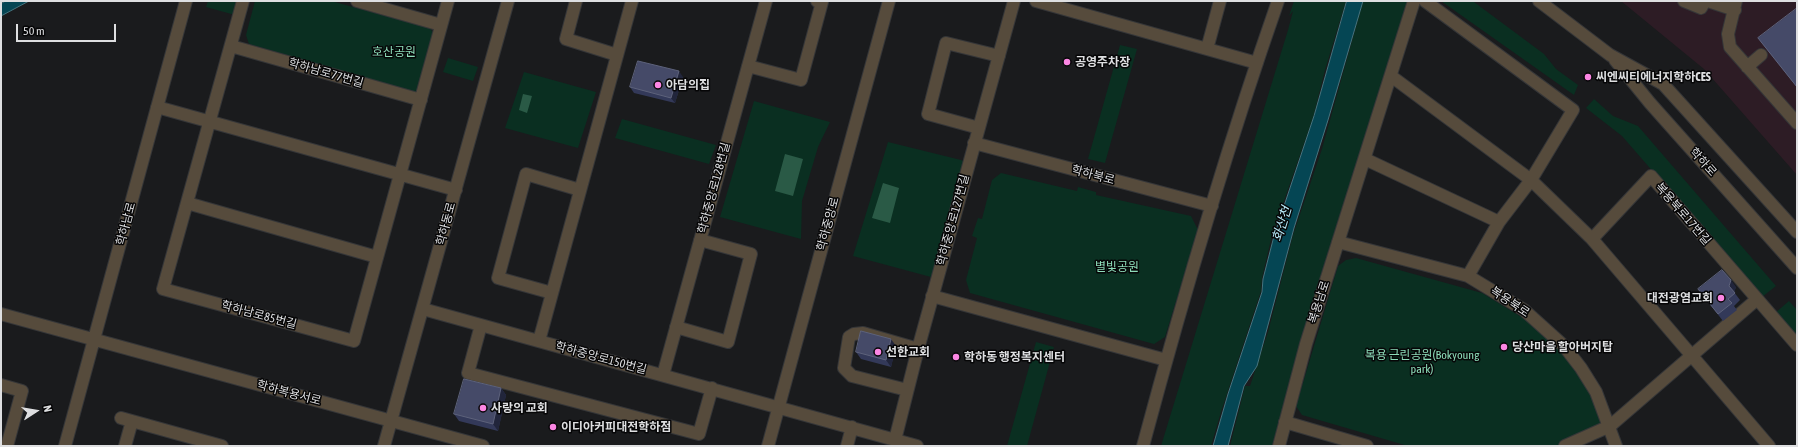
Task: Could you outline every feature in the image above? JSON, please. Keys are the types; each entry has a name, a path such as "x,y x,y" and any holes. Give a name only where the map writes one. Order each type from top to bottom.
{"street":[{"name":"학하남로","path":"65,446 186,1"},
{"path":"243,1 187,203 377,257 448,1"},
{"path":"357,1 441,25"},
{"name":"학하동로","path":"384,446 508,1"},
{"path":"576,1 566,39 617,55"},
{"path":"539,341 632,1"},
{"name":"학하중앙로128번길","path":"663,375 766,1"},
{"path":"748,66 801,80 822,2 817,1"},
{"name":"학하중앙로","path":"768,446 889,1"},
{"name":"학하중앙로127번길","path":"895,440 932,296 1014,1"},
{"path":"1036,1 1257,63"},
{"path":"1207,49 1220,1"},
{"path":"1143,446 1166,360 1212,206 1278,1"},
{"name":"복용남로","path":"1279,446 1306,344 1414,1"},
{"path":"1425,1 1573,110 1532,180 1499,222 1468,276"},
{"name":"학하로","path":"1539,1 1610,55 1663,84 1797,232"},
{"path":"1684,1 1702,8 1706,1 1736,6 1728,34 1730,47 1797,123"},
{"path":"979,128 928,114 946,43 999,56"},
{"name":"학하남로77번길","path":"231,46 421,100"},
{"name":"학하로","path":"1610,55 1650,103 1797,268"},
{"path":"1747,67 1761,55"},
{"path":"1391,76 1532,180 1592,240 1692,356 1764,444"},
{"path":"158,107 456,190"},
{"name":"학하북로","path":"974,143 1212,206"},
{"path":"1365,159 1499,222"},
{"path":"552,293 498,278 526,174 580,190"},
{"name":"복용북로17번길","path":"1592,240 1651,176 1756,300 1797,345"},
{"name":"학하남로85번길","path":"187,203 163,289 354,341 377,257"},
{"path":"676,327 728,342 751,254 700,240"},
{"name":"복용북로","path":"1338,242 1468,276 1524,310 1564,346 1581,368 1596,392 1610,426 1616,446"},
{"path":"932,296 1166,360"},
{"path":"1565,446 1610,426 1756,300"},
{"name":"학하중앙로150번길","path":"423,308 917,446"},
{"name":"학하복용서로","path":"1,314 483,446"},
{"path":"481,325 468,373 699,434 712,388"},
{"path":"907,390 852,376 847,373 844,368 849,337 854,334 863,333 918,349"},
{"path":"1,385 22,391 7,446"},
{"path":"125,446 126,420 222,446"},
{"path":"1285,422 1367,446"},
{"path":"846,446 852,427"}],"shaded area":[{"path":"1621,1 1797,1 1797,175 1704,69"}],"green space":[{"path":"208,1 239,1 235,15 206,7"},
{"name":"호산공원","path":"255,1 331,1 430,28 436,38 422,87 415,92 249,44 246,35"},
{"path":"1294,1 1346,1 1325,70 1313,118 1272,235 1262,278 1261,291 1211,446 1161,446 1288,30 1293,11 1289,16"},
{"path":"1363,1 1408,1 1320,278 1272,446 1230,446 1245,386 1250,386 1268,332 1293,235 1322,149"},
{"path":"1441,1 1474,2 1544,54 1556,69 1578,85 1574,95"},
{"path":"1120,45 1137,49 1105,163 1088,159"},
{"path":"448,58 478,67 473,81 443,72"},
{"path":"524,72 596,92 578,148 505,128"},
{"path":"523,94 532,96 527,113 519,110"},
{"path":"1594,99 1613,116 1638,126 1776,286 1762,297 1622,136 1586,108"},
{"path":"754,101 830,122 818,147 802,201 801,239 720,217"},
{"path":"622,119 716,145 709,164 615,138"},
{"path":"888,142 961,160 969,164 931,277 853,256"},
{"path":"785,154 803,159 793,196 775,191"},
{"name":"별빛공원","path":"1001,173 1077,191 1078,187 1096,192 1096,195 1191,216 1198,230 1165,337 1154,344 970,293 966,280 977,238 972,236 978,218 982,219 992,180"},
{"path":"883,183 899,188 890,223 872,218"},
{"name":"복용 근린공원(Bokyoung park)","path":"1356,258 1482,293 1536,326 1562,351 1584,379 1604,420 1600,428 1556,446 1408,446 1302,415 1296,406 1338,266 1346,260"},
{"path":"1789,301 1797,310 1797,338 1775,313"},
{"path":"1036,342 1054,347 1027,446 1007,446"}],"water":[{"path":"6,1 29,1 1,16 1,4"},
{"name":"화산천","path":"1347,1 1363,1 1294,228 1257,366 1244,386 1228,446 1213,446 1228,394 1262,292 1263,279 1274,236 1314,116"}],"building":[{"path":"1796,9 1797,10 1797,87 1758,38"},
{"name":"아담의집","path":"638,61 679,71 671,98 630,87"},
{"name":"대전광염교회","path":"1722,270 1731,280 1729,286 1735,293 1728,299 1732,303 1718,314 1698,289"},
{"path":"861,331 891,339 886,360 856,352"},
{"name":"사랑의 교회","path":"464,379 501,388 493,424 454,414"}],"place":[{"name":"공영주차장","path":"1067,62"},
{"name":"씨엔씨티에너지학하CES","path":"1588,77"},
{"name":"아담의집","path":"658,85"},
{"name":"대전광염교회","path":"1721,298"},
{"name":"당산마을 할아버지탑","path":"1504,347"},
{"name":"선한교회","path":"878,352"},
{"name":"학하동 행정복지센터","path":"956,357"},
{"name":"사랑의 교회","path":"483,408"},
{"name":"이디아커피대전학하점","path":"553,427"}]}
